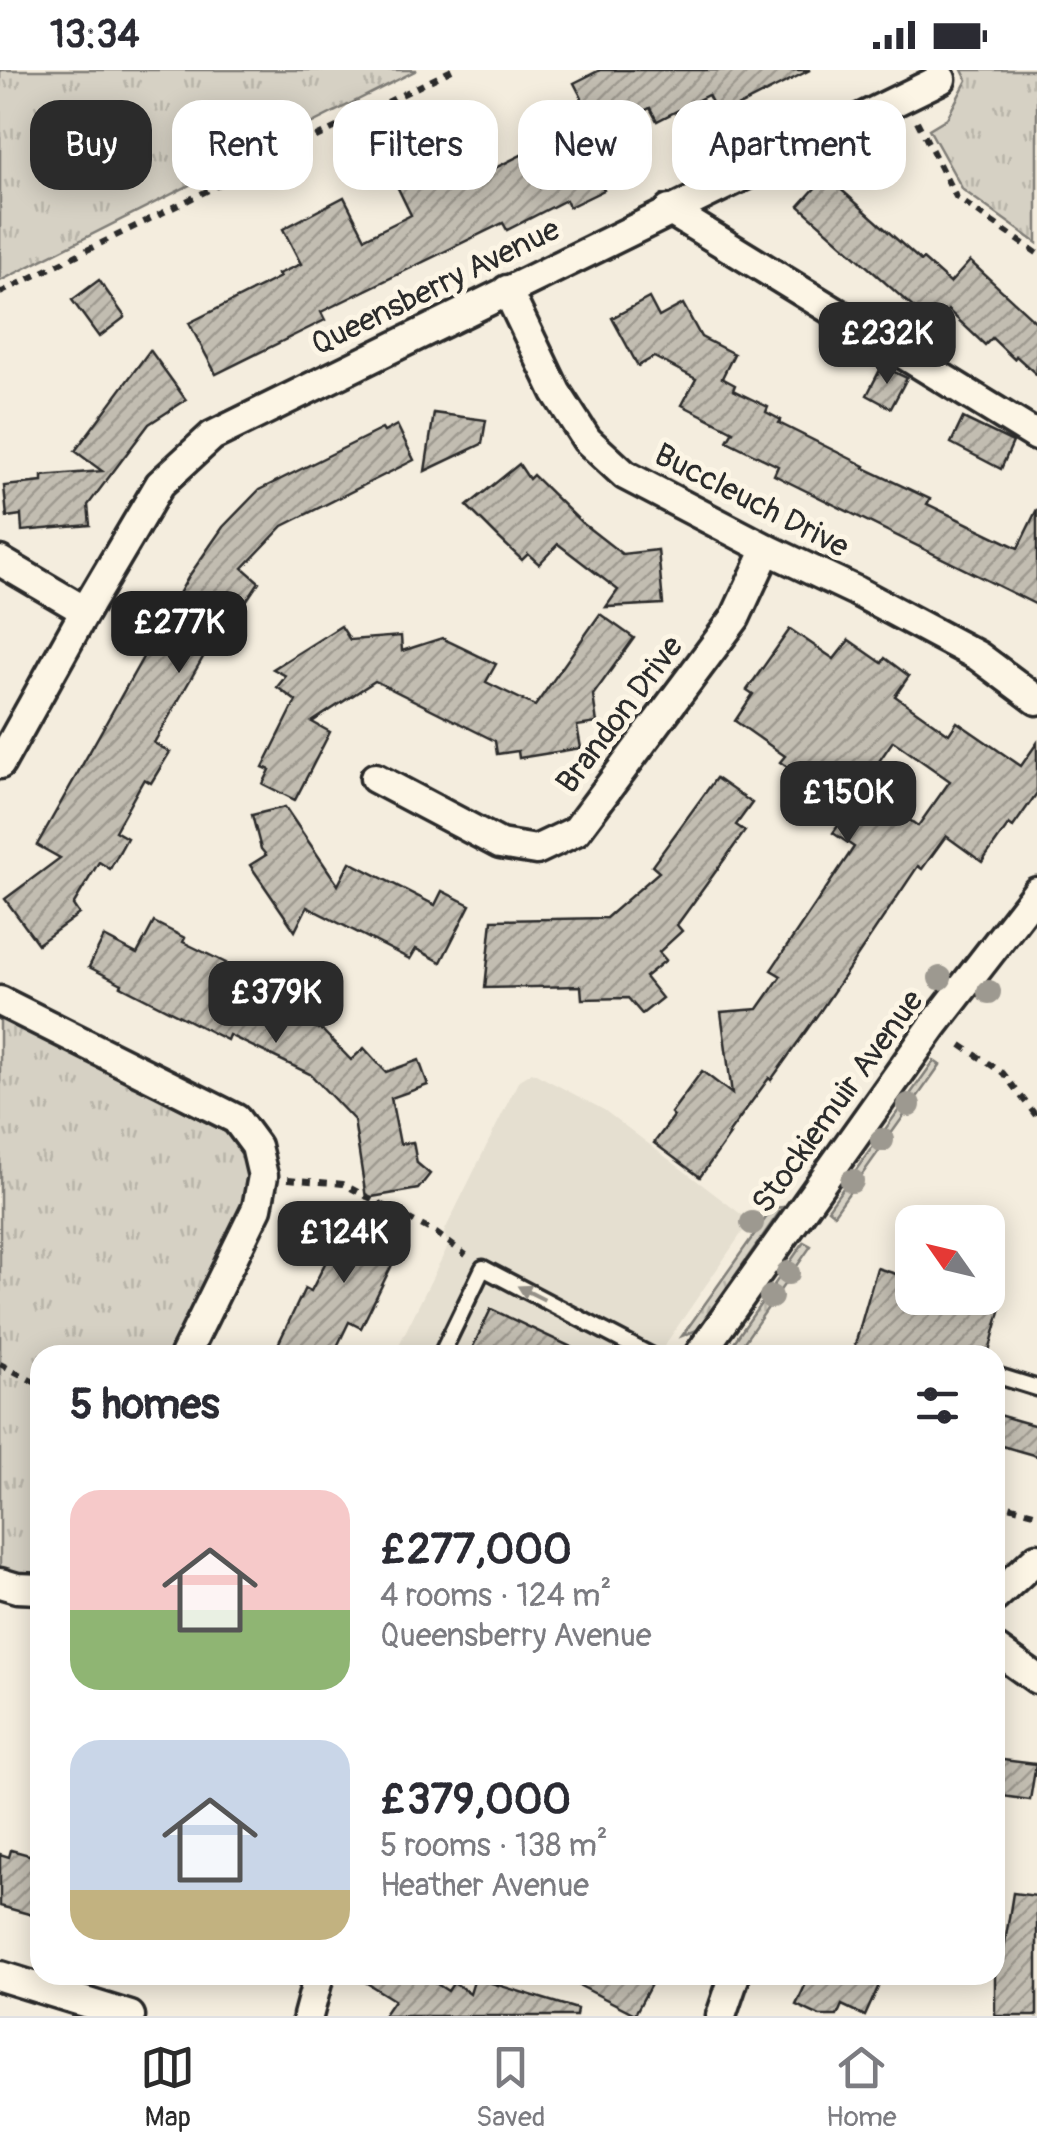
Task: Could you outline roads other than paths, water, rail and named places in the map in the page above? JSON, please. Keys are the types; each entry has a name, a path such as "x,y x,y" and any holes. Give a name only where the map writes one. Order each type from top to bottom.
{"street":[{"name":"Queensberry Avenue","path":"0,764 160,484 212,436 941,79"},
{"path":"669,210 1037,436"},
{"name":"Buccleuch Drive","path":"508,290 556,392 587,440 625,475 978,656 1037,700"},
{"name":"Brandon Drive","path":"375,778 500,844 536,850 576,831 735,618 767,550"},
{"path":"0,561 85,611"},
{"name":"Stockiemuir Avenue","path":"706,1345 933,1026 1037,892"},
{"path":"0,1001 236,1120 256,1146 263,1176 257,1208 190,1345"},
{"path":"1005,1588 1037,1558"},
{"path":"0,1583 30,1589"},
{"path":"1005,1656 1037,1679"},
{"path":"0,1976 130,2016"},
{"path":"308,2016 316,1985"},
{"path":"721,2016 732,1985"}],"lane":[{"path":"446,1345 483,1268 631,1345"},
{"path":"1005,1378 1037,1388"}]}
